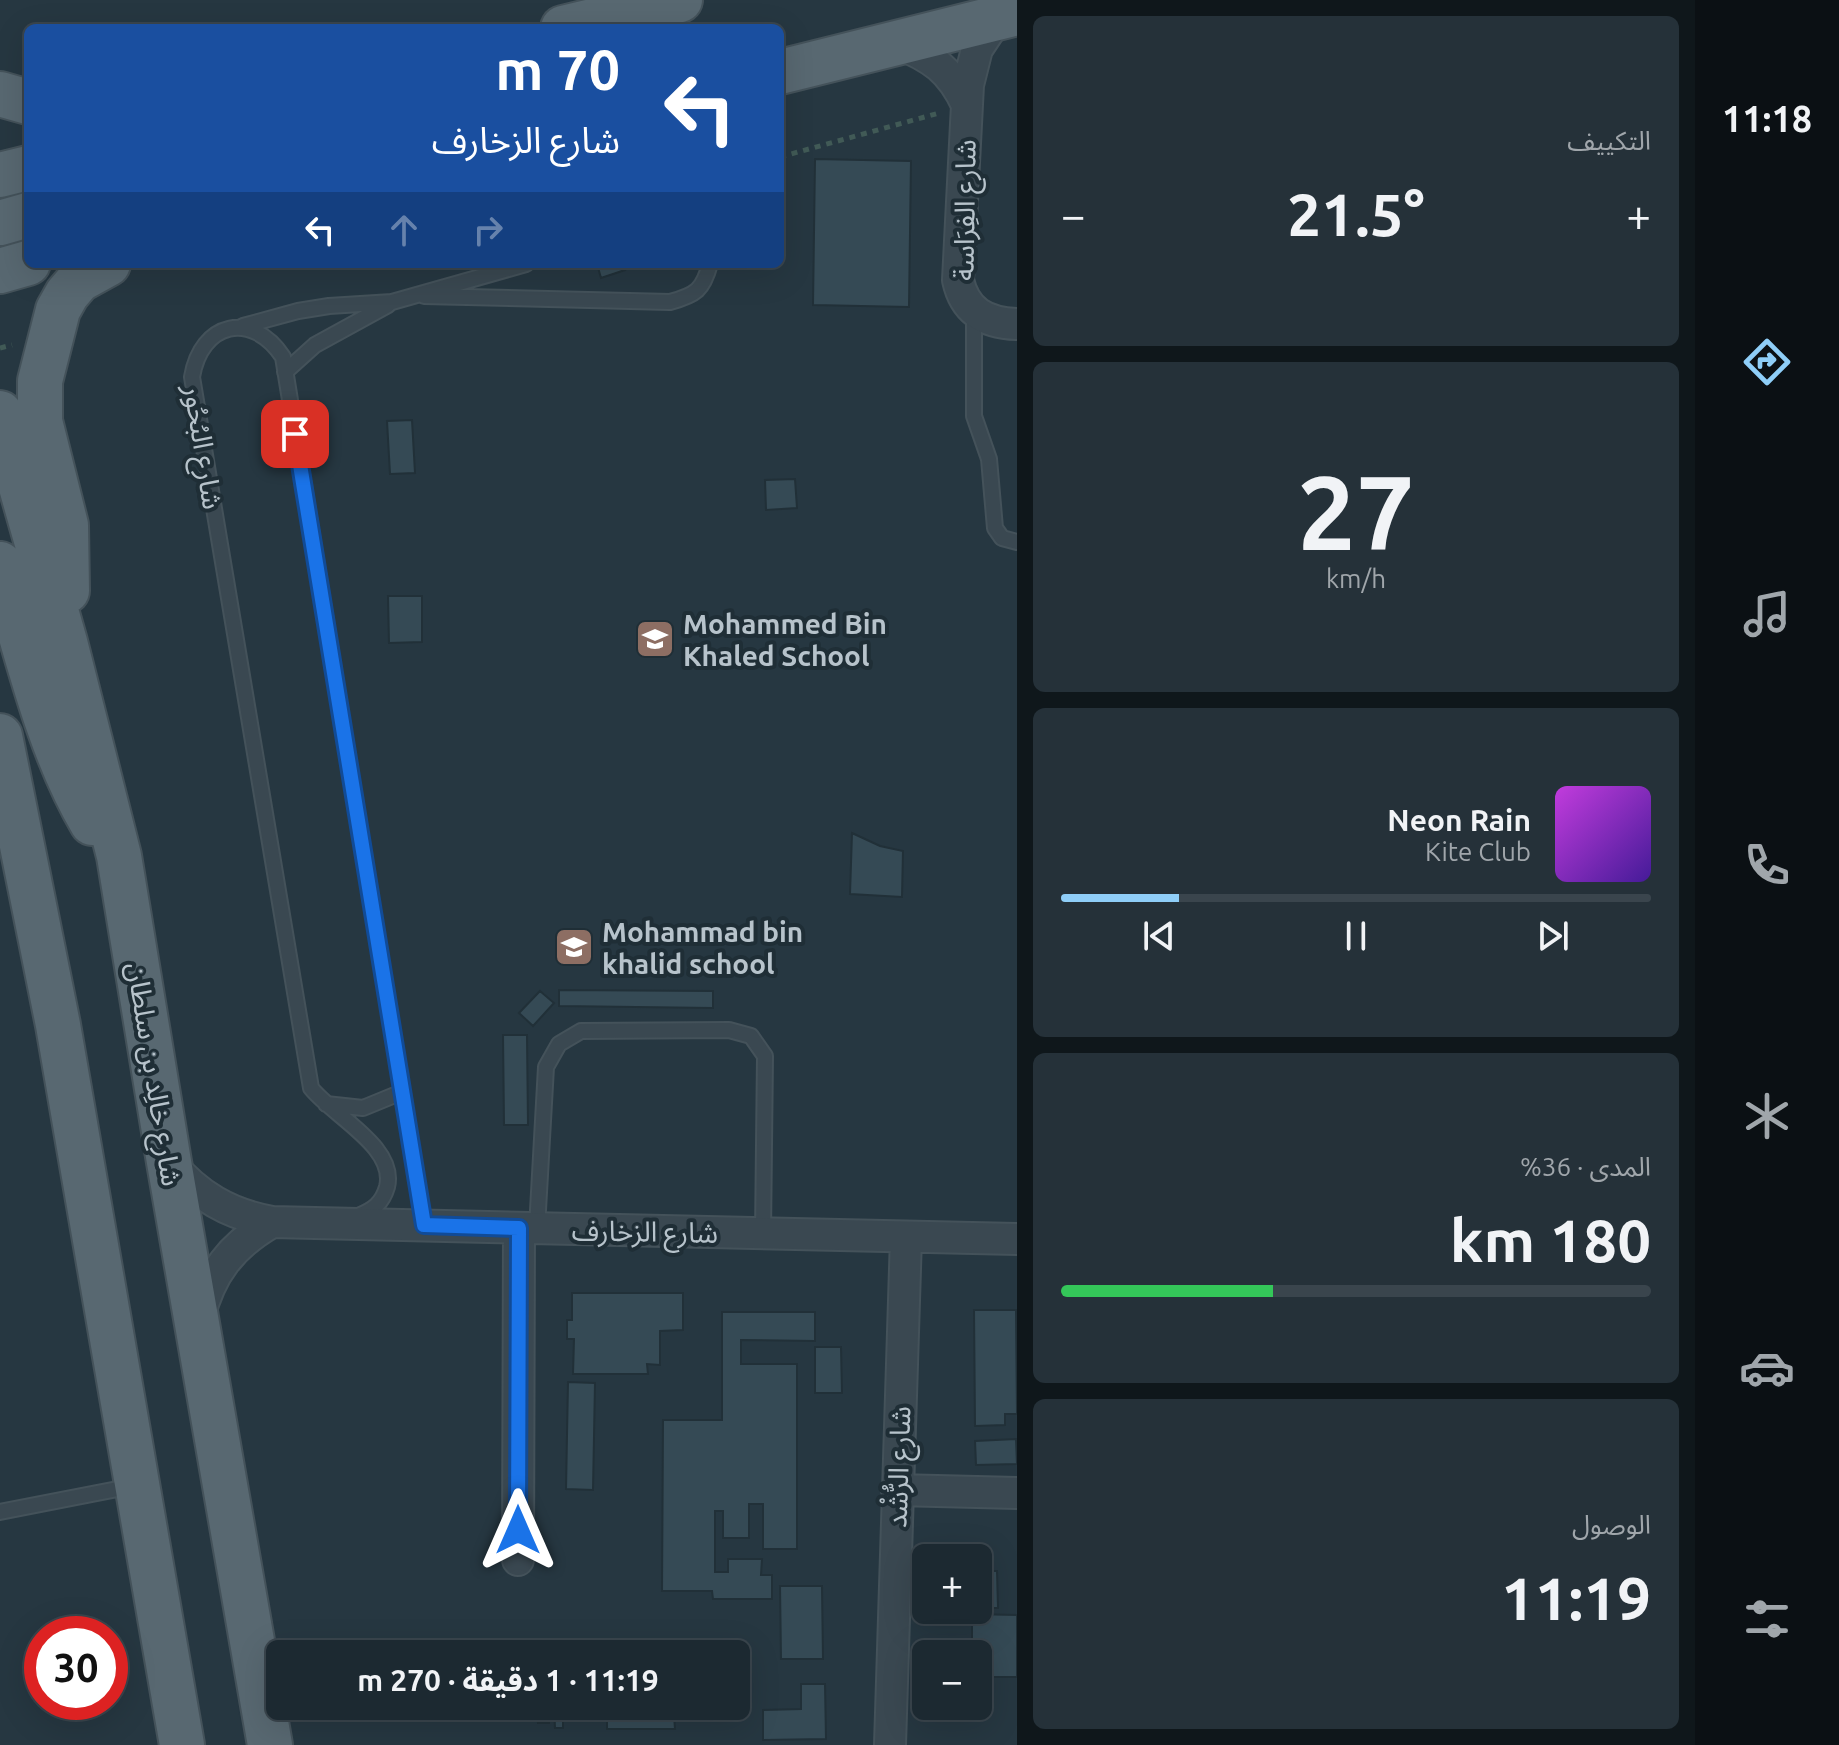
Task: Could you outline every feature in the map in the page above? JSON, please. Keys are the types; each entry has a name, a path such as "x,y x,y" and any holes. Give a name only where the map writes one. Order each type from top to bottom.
{"main road":[{"path":"580,24 680,0"},
{"path":"784,71 1007,16"},
{"path":"0,94 24,101"},
{"path":"0,175 24,169"},
{"path":"0,223 24,216"},
{"path":"0,271 24,264"},
{"path":"65,642 66,525 40,421 40,381 58,310 79,280 101,268"},
{"name":"شارع خالِد بن سلطان","path":"0,413 65,642 119,856 270,1745"},
{"path":"0,564 60,760 93,826 119,856"},
{"path":"0,736 58,1025 182,1745"}],"street":[{"name":"شارع الفِرَاسة","path":"974,312 966,303 958,280 971,67 977,49 1007,16"},
{"name":"شارع الفِرَاسة","path":"897,43 922,54 945,70 957,84 967,105"},
{"path":"974,312 987,320 1017,324"},
{"name":"شارع الزخارف","path":"169,1162 184,1181 203,1197 225,1209 272,1222 1017,1239"},
{"path":"198,1321 204,1296 215,1273 231,1252 250,1235 272,1222"},
{"path":"518,1560 528,1228"},
{"name":"شارع الرُّشْد","path":"890,1745 906,1237"},
{"path":"897,1490 1017,1493"}],"lane":[{"path":"285,372 315,345 392,302 424,296 513,268"},
{"path":"424,296 670,302 691,297 705,282 709,268"},
{"name":"شارع البُحُور","path":"341,1223 374,1210 386,1190 387,1169 378,1150 322,1103 311,1088 192,377 195,358 205,342 220,332 283,314 329,306 392,302"},
{"path":"974,312 974,416 989,459 995,528 1002,538 1017,542"},
{"path":"238,328 257,331 273,342 283,357 424,1225"},
{"path":"528,1228 546,1067 559,1044 569,1036 593,1029 729,1030 751,1036 765,1056 763,1234"},
{"path":"322,1103 363,1108 402,1092"},
{"path":"0,1512 138,1485"}],"path":[{"path":"784,156 967,105"}],"building":[{"path":"815,159 911,161 909,307 813,305"},
{"path":"598,268 624,268 625,270 601,278"},
{"path":"412,420 415,473 390,474 387,421"},
{"path":"795,479 797,508 766,510 765,480"},
{"path":"388,596 422,596 422,642 389,643"},
{"path":"852,833 880,846 903,851 902,897 850,894"},
{"path":"559,990 713,991 713,1008 559,1006"},
{"path":"540,991 554,1003 533,1026 519,1013"},
{"path":"503,1035 527,1035 528,1125 504,1125"},
{"path":"572,1293 683,1293 683,1330 660,1331 660,1365 647,1364 648,1374 573,1374 574,1339 567,1339 567,1320 572,1320"},
{"path":"974,1310 1016,1310 1017,1414 1005,1414 1005,1425 975,1426"},
{"path":"722,1312 815,1312 815,1341 741,1340 741,1364 797,1364 797,1549 763,1549 763,1504 749,1504 749,1538 723,1538 723,1511 715,1511 715,1572 728,1572 728,1559 762,1559 761,1575 772,1575 772,1599 713,1599 712,1591 662,1591 663,1420 722,1420"},
{"path":"815,1347 841,1347 842,1393 815,1393"},
{"path":"568,1382 595,1383 593,1490 566,1489"},
{"path":"1016,1439 1017,1464 976,1465 975,1441"},
{"path":"992,1571 997,1571 998,1608 992,1608"},
{"path":"780,1586 822,1586 823,1659 781,1659"},
{"path":"992,1614 1017,1615 1017,1677 992,1677 992,1640 972,1640 972,1624 992,1624"},
{"path":"801,1684 825,1684 826,1739 763,1740 763,1710 801,1709"},
{"path":"555,1720 563,1720 563,1728 555,1728"},
{"path":"607,1720 674,1720 675,1729 607,1729"}],"place":[{"name":"Mohammed Bin Khaled School","path":"655,639"},
{"name":"Mohammad bin khalid school","path":"574,947"}],"route":[{"path":"295,434 424,1225 519,1228 518,1530"}]}
